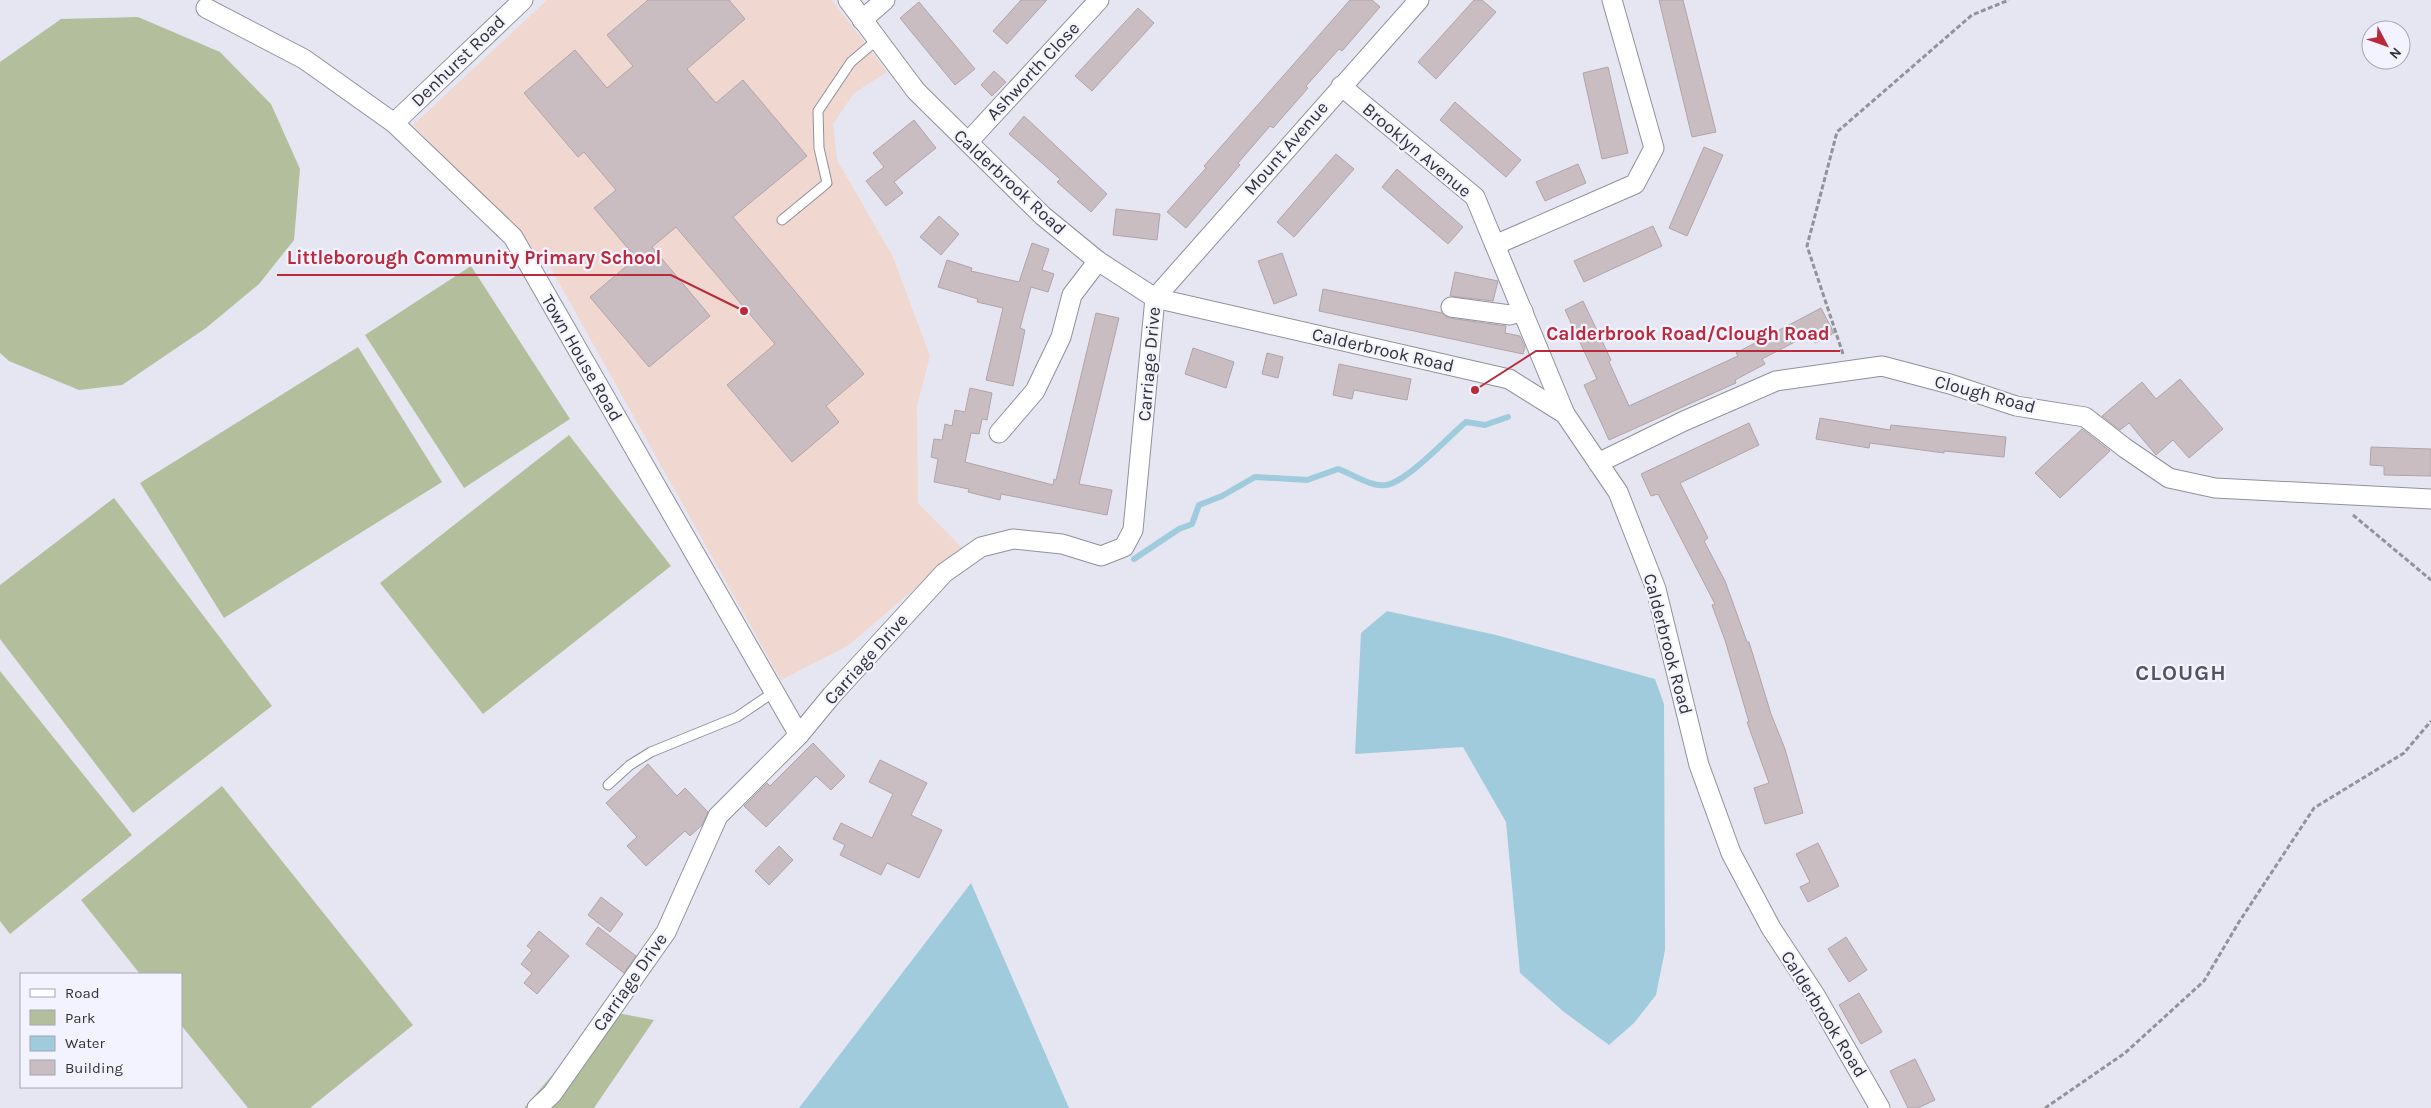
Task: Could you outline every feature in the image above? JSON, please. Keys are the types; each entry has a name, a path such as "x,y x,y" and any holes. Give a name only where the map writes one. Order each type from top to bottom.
{"street":[{"name":"Denhurst Road","path":"394,123 522,0"},
{"name":"Calderbrook Road","path":"848,0 916,91 1043,216 1098,262 1155,298 1508,379 1565,414 1618,492 1656,588 1699,765 1731,854 1771,928 1815,995 1880,1108"},
{"path":"862,20 885,0"},
{"name":"Ashworth Close","path":"968,142 1099,0"},
{"name":"Mount Avenue","path":"1155,298 1418,0"},
{"path":"1495,245 1635,184 1654,148 1612,0"},
{"name":"Town House Road","path":"206,8 304,59 394,123 513,238 799,735"},
{"name":"Brooklyn Avenue","path":"1341,86 1475,197 1565,414"},
{"path":"999,433 1035,392 1061,337 1072,295 1098,262"},
{"name":"Carriage Drive","path":"537,1108 552,1094 666,932 718,816 799,735 832,695 944,573 981,547 1013,539 1062,544 1101,556 1124,547 1133,530 1155,298"},
{"path":"1451,306 1510,315 1523,312"},
{"name":"Clough Road","path":"1598,463 1684,421 1776,381 1882,366 1950,384 2016,406 2085,416 2124,448 2169,478 2214,488 2431,498"}],"lane":[{"path":"782,220 828,183 819,148 818,111 851,62 877,40"},
{"path":"608,785 630,765 651,752 736,717 774,692"}],"path":[{"path":"1849,371 1807,246 1837,132 1972,15 2009,0"},
{"path":"2326,494 2431,580"},
{"path":"2045,1108 2125,1053 2204,980 2239,922 2314,808 2404,753 2431,721"}],"shaded area":[{"path":"547,0 832,0 887,72 854,93 833,124 837,160 893,257 930,356 917,406 918,503 962,548 849,645 781,680 549,265 413,125"}],"green space":[{"path":"138,17 220,52 271,104 300,169 294,240 259,284 206,328 122,385 79,390 9,361 0,353 0,62 61,19"},
{"path":"471,266 570,419 464,488 365,335"},
{"path":"358,347 442,482 224,618 140,483"},
{"path":"569,435 671,566 483,714 380,583"},
{"path":"114,498 272,706 133,813 0,639 0,585"},
{"path":"0,671 132,835 10,934 0,921"},
{"path":"222,786 413,1025 310,1108 248,1108 182,1026 182,973 139,973 81,900"},
{"path":"607,1011 654,1020 594,1108 524,1108"}],"water":[{"path":"1387,611 1496,635 1655,679 1664,704 1665,950 1656,995 1634,1023 1609,1045 1564,1012 1520,973 1506,822 1463,747 1355,754 1361,633"},
{"path":"971,883 1069,1108 799,1108"}],"building":[{"path":"648,0 729,0 745,19 687,69 716,103 743,80 807,156 733,217 864,374 826,406 839,422 792,462 727,385 775,344 676,227 652,247 710,316 649,367 590,297 636,258 594,208 616,190 584,152 578,157 524,93 575,50 607,88 633,66 607,35"},
{"path":"1021,0 1047,0 1007,44 993,31"},
{"path":"1350,0 1372,0 1380,7 1342,51 1339,49 1306,86 1308,88 1273,128 1270,126 1238,163 1240,165 1186,228 1167,212 1206,168 1204,166"},
{"path":"1474,0 1482,0 1496,12 1436,79 1418,62"},
{"path":"1659,0 1683,0 1716,132 1692,137"},
{"path":"919,2 975,69 955,85 900,18"},
{"path":"1138,8 1154,23 1092,91 1075,76"},
{"path":"1608,67 1628,153 1602,159 1583,73"},
{"path":"994,71 1006,82 992,96 981,85"},
{"path":"1455,102 1521,160 1506,177 1440,120"},
{"path":"1024,116 1107,194 1091,212 1057,182 1060,179 1009,134"},
{"path":"914,120 936,148 894,182 903,193 886,206 866,181 884,167 873,153"},
{"path":"1704,147 1723,155 1687,236 1669,228"},
{"path":"1336,154 1354,169 1294,237 1277,222"},
{"path":"1578,164 1586,183 1545,201 1536,182"},
{"path":"1397,169 1463,227 1448,244 1382,187"},
{"path":"1116,209 1160,214 1157,240 1113,235"},
{"path":"939,216 959,234 941,255 920,237"},
{"path":"1653,226 1662,246 1584,282 1574,261"},
{"path":"1032,243 1049,249 1042,270 1054,274 1048,292 1031,287 1020,328 1025,330 1013,386 986,380 1003,308 977,302 978,299 938,287 947,260 972,268 971,271 1019,282"},
{"path":"1282,253 1297,295 1274,304 1258,261"},
{"path":"1455,272 1498,281 1493,301 1450,296"},
{"path":"1323,289 1442,313 1449,318 1506,326 1505,333 1520,336 1525,347 1523,354 1319,311"},
{"path":"1583,301 1611,360 1609,362 1629,406 1738,356 1736,353 1821,308 1834,333 1815,343 1810,334 1762,359 1765,364 1735,380 1736,383 1609,440 1584,385 1597,379 1565,310"},
{"path":"1096,313 1119,318 1079,484 1112,490 1107,515 1001,494 1000,500 968,492 969,489 934,482 938,459 931,457 934,439 942,440 945,424 952,426 955,410 965,412 970,388 992,393 987,420 982,419 979,434 971,433 965,462 1053,485 1054,479 1056,480"},
{"path":"1193,348 1234,362 1226,388 1185,374"},
{"path":"1267,353 1283,357 1278,378 1262,374"},
{"path":"1339,364 1411,379 1407,400 1354,390 1352,399 1333,395"},
{"path":"2180,379 2223,429 2189,458 2173,440 2156,455 2129,423 2120,430 2102,416 2142,382 2156,399"},
{"path":"1820,418 1890,430 1891,425 2006,437 2004,457 1944,451 1944,453 1870,443 1869,448 1816,439"},
{"path":"1749,423 1759,445 1680,483 1708,538 1704,541 1725,581 1747,642 1749,642 1771,714 1785,749 1803,813 1765,824 1754,788 1769,783 1747,722 1749,722 1725,640 1712,605 1715,604 1658,494 1651,496 1641,474"},
{"path":"2082,429 2110,451 2060,498 2035,473"},
{"path":"2371,447 2431,449 2431,476 2384,475 2384,466 2370,465"},
{"path":"813,743 845,776 831,790 816,776 766,827 744,806 767,783 770,786"},
{"path":"880,760 927,783 911,815 942,830 919,878 887,863 881,875 840,855 845,845 833,839 841,823 872,838 893,794 869,782"},
{"path":"648,764 677,796 685,788 708,812 702,825 690,836 685,831 646,866 627,846 637,837 606,803"},
{"path":"1818,843 1839,886 1808,902 1800,887 1810,882 1796,854"},
{"path":"779,846 793,860 769,885 755,871"},
{"path":"601,897 623,914 610,932 588,915"},
{"path":"598,927 636,956 624,973 586,944"},
{"path":"539,931 569,956 537,994 524,983 532,973 521,964 532,950 527,946"},
{"path":"1846,937 1867,970 1849,982 1828,949"},
{"path":"1859,993 1882,1032 1861,1044 1839,1005"},
{"path":"1915,1059 1935,1100 1918,1108 1908,1108 1890,1071"}],"waterway":[{"path":"1134,559 1179,529 1192,524 1199,505 1222,496 1255,477 1307,480 1338,469 1368,482 1386,485 1395,482 1416,468 1466,422 1485,425 1508,417"}],"place":[{"name":"Littleborough Community Primary School","path":"744,311"},
{"name":"Calderbrook Road/Clough Road","path":"1475,390"}],"district":[{"name":"CLOUGH","path":"2181,673"}]}
